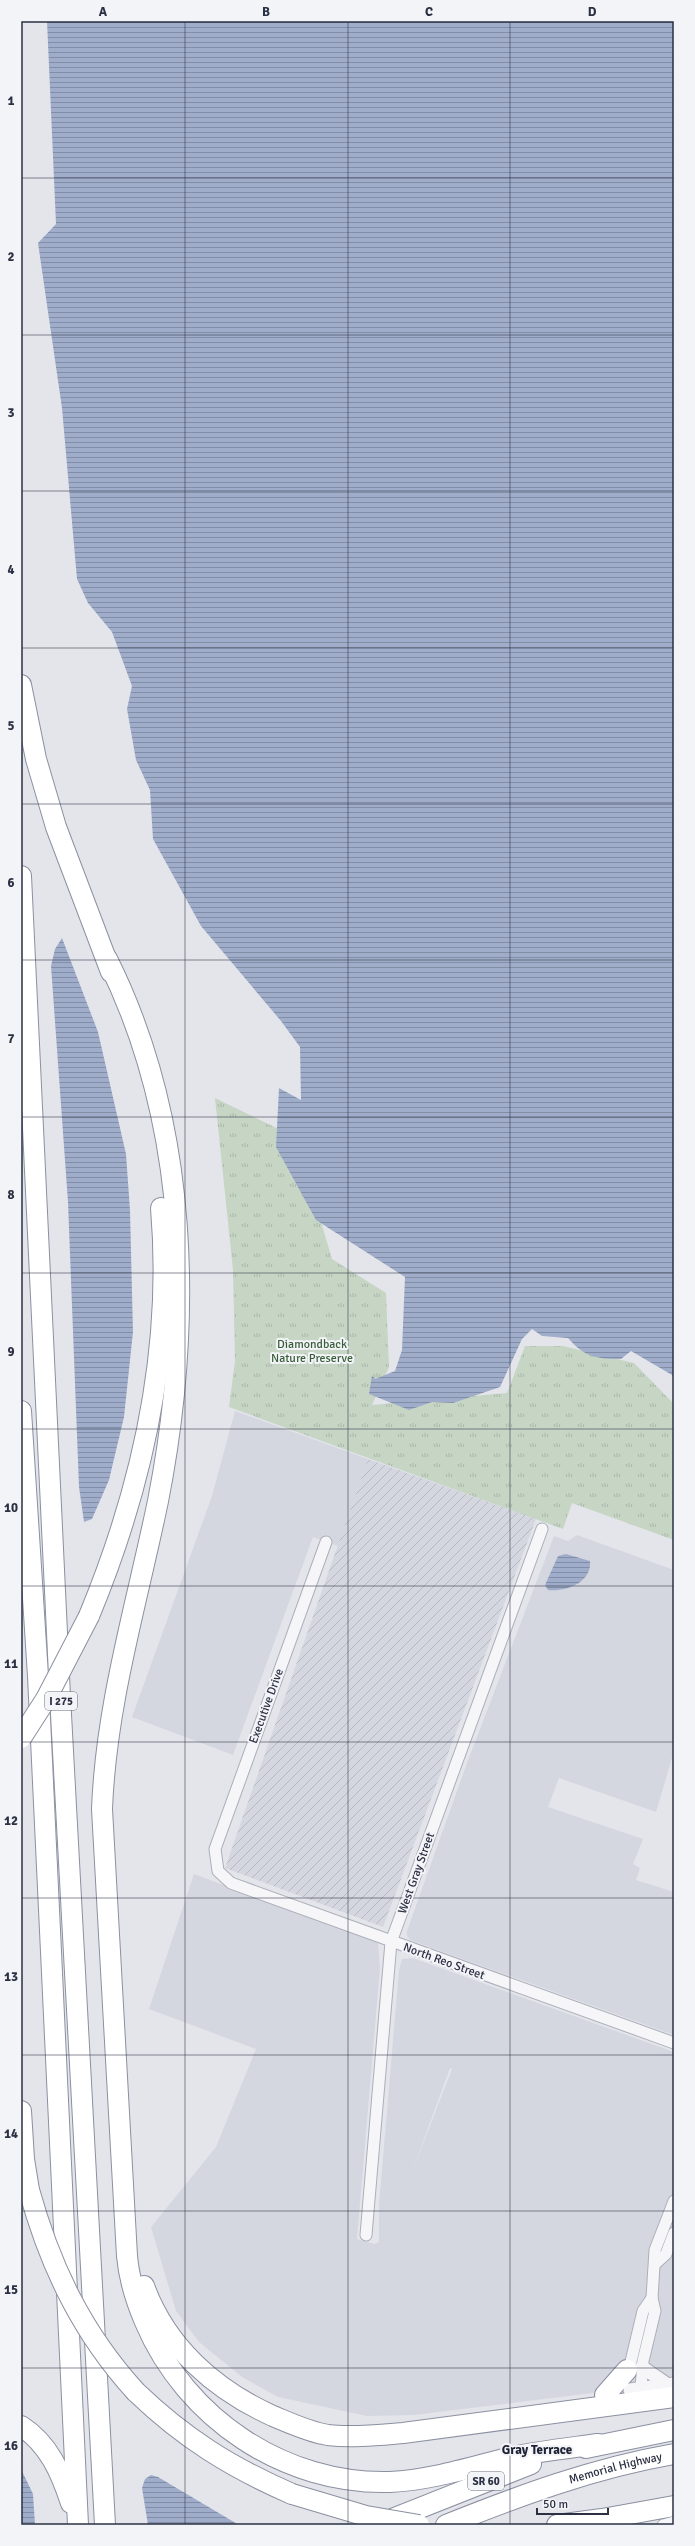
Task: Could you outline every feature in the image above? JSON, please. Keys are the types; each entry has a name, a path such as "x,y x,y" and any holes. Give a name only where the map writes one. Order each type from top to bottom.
{"highway":[{"path":"21,686 36,759 56,827 107,959 133,1014 158,1101 173,1189 178,1286 176,1369 166,1454 145,1562 112,1711 103,1782 102,1809 128,2241 128,2270 138,2305 154,2342 165,2362 190,2395 216,2420 258,2449 299,2468 333,2476 369,2481 393,2482 444,2474 555,2449 598,2444"},
{"name":"I 275","path":"21,876 60,1696 105,2525"},
{"path":"21,1738 46,1699 89,1616 110,1565 139,1475 154,1402 163,1294 162,1211 150,1117 143,1084 107,959"},
{"name":"I 275","path":"21,1411 38,1676 77,2525"},
{"path":"21,2111 24,2159 29,2190 46,2246 66,2292 96,2344 136,2392 180,2432 215,2456 292,2494 366,2516 419,2525"},
{"path":"128,2241 146,2292 160,2320 176,2344 190,2359 220,2386 254,2407 290,2423 327,2434 366,2436 672,2389"},
{"path":"606,2395 635,2368"},
{"path":"254,2407 299,2421 350,2427 606,2395 636,2389"},
{"path":"21,2426 41,2442 54,2461 67,2492 77,2525"},
{"name":"Memorial Highway","path":"376,2525 524,2466 598,2444 674,2430"},
{"name":"Memorial Highway","path":"446,2525 576,2476 623,2463 674,2454"},
{"path":"557,2525 608,2518 674,2506"}],"street":[{"name":"West Gray Street","path":"366,2235 391,1942 542,1529"},
{"name":"Executive Drive","path":"218,1871 215,1849 326,1542"},
{"name":"North Reo Street","path":"218,1871 230,1883 674,2043"},
{"path":"672,2389 636,2389 635,2368 643,2311 652,2298 655,2250 674,2201"},
{"path":"655,2264 666,2254 674,2233"},
{"path":"635,2368 672,2389"},
{"path":"663,2525 674,2522"}],"shaded area":[{"path":"235,1411 368,1459 338,1546 313,1537 233,1755 132,1717 212,1496"},
{"path":"368,1459 536,1519 383,1927 225,1868"},
{"path":"577,1535 674,1570 674,1751 656,1812 559,1778 548,1807 643,1839 633,1864 640,1868 636,1880 674,1892 674,2035 410,1940 407,1936 407,1931 467,1763 554,1536 568,1541"},
{"path":"194,1874 378,1943 380,1968 357,2239 375,2244 379,2242 379,2205 399,1970 402,1959 413,1958 674,2052 674,2377 592,2393 414,2415 367,2416 278,2397 242,2377 199,2342 176,2311 151,2227 216,2147 256,2049 149,2009","holes":["450,2068 452,2069 412,2172"]}],"green space":[{"name":"Diamondback Nature Preserve","path":"215,1098 287,1133 302,1158 332,1259 386,1293 389,1367 372,1405 507,1393 525,1346 563,1346 634,1363 674,1404 674,1540 572,1503 563,1529 229,1407 235,1361 233,1270"}],"water":[{"path":"47,21 674,21 674,1379 672,1375 631,1351 621,1359 592,1356 585,1353 568,1338 542,1336 532,1329 522,1339 500,1387 453,1403 432,1402 409,1410 369,1394 372,1375 375,1379 395,1371 402,1350 405,1277 316,1220 276,1147 279,1088 301,1100 300,1047 281,1021 201,926 153,839 150,790 136,760 127,709 132,686 112,632 88,603 77,579 62,408 38,243 56,224"},
{"path":"62,938 98,1032 126,1154 130,1210 133,1332 124,1417 109,1480 92,1519 84,1522 79,1487 68,1202 51,966 55,949"},
{"path":"566,1554 590,1561 587,1575 569,1588 548,1590 545,1585 558,1556"},
{"path":"21,2469 33,2494 35,2525 21,2525"},
{"path":"151,2475 158,2477 239,2525 148,2525 142,2488 145,2479"}],"district":[{"name":"Gray Terrace","path":"537,2449"}]}
